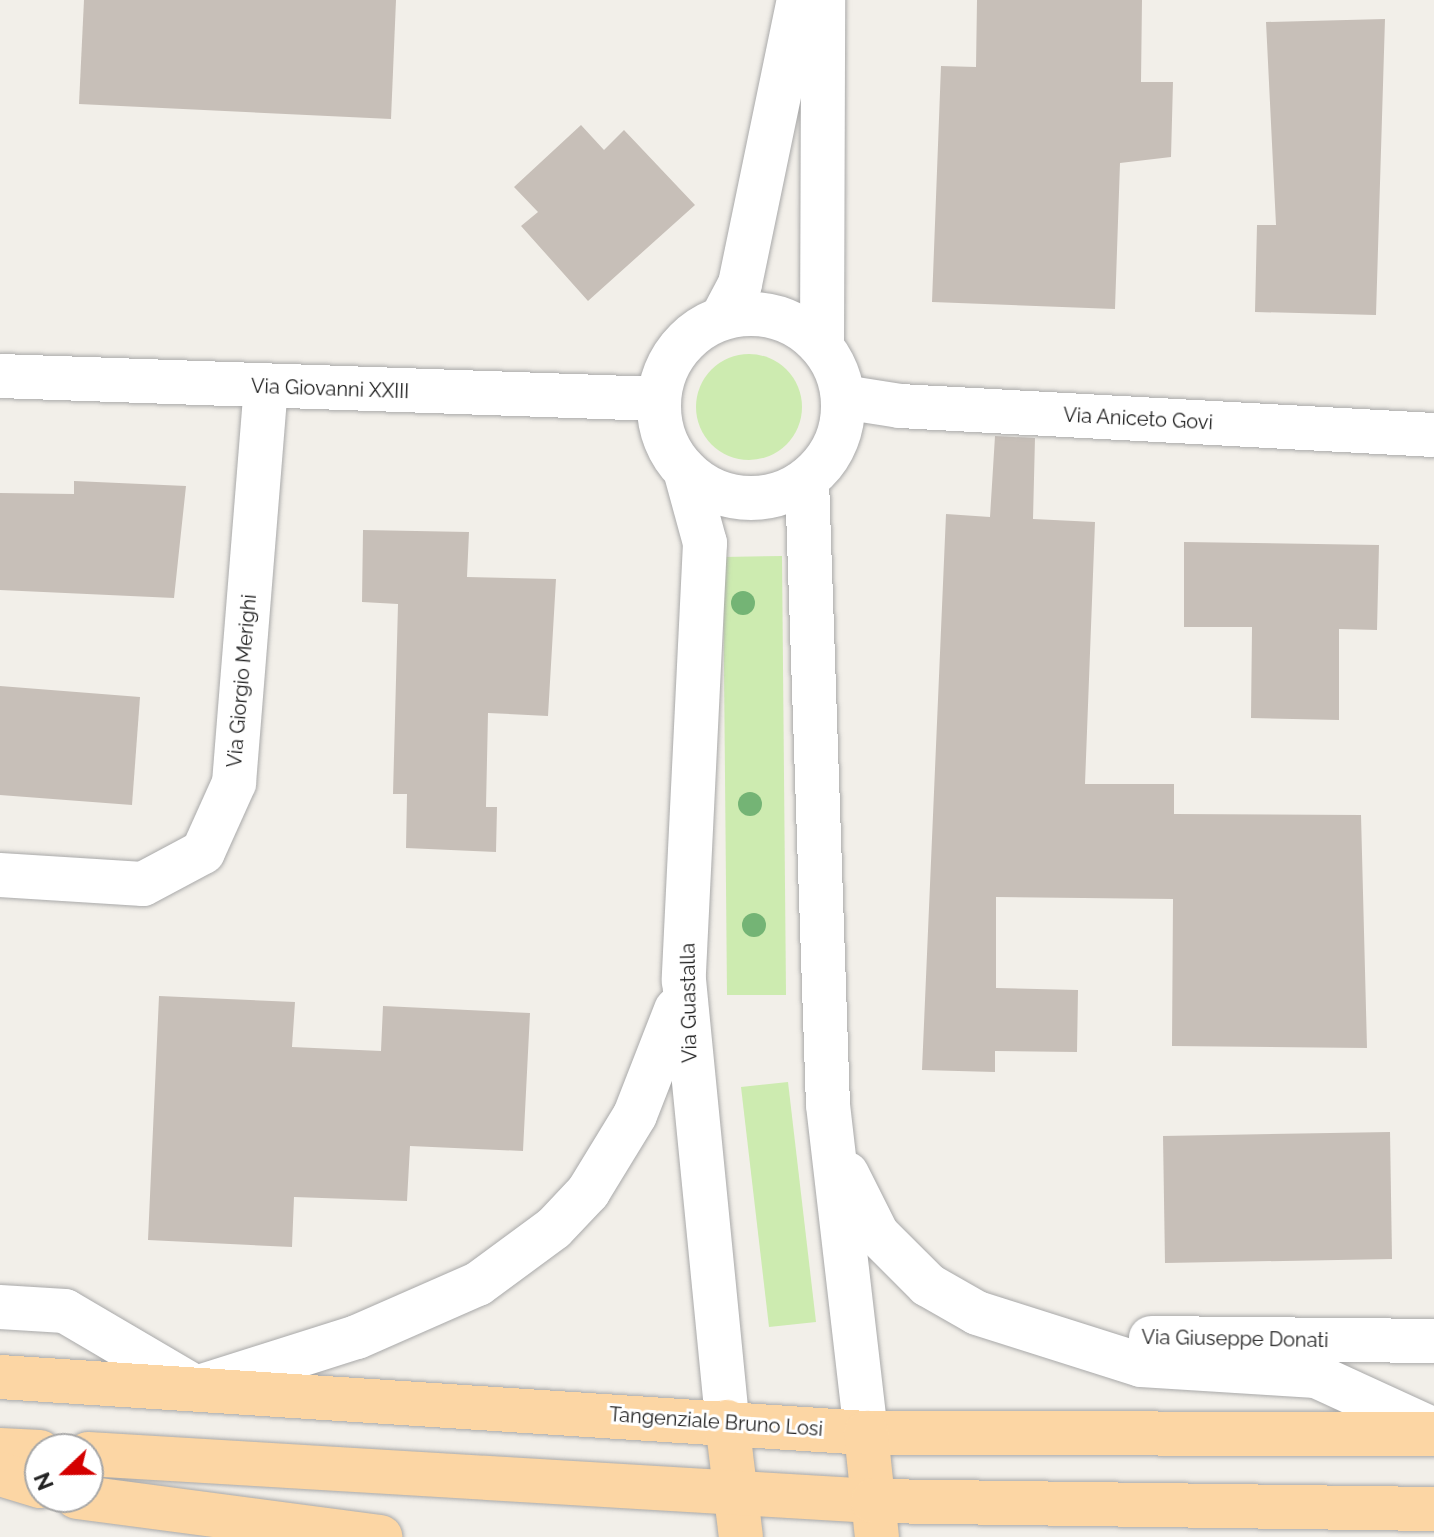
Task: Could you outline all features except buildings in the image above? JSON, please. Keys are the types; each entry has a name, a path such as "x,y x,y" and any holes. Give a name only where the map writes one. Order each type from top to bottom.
{"main road":[{"name":"Tangenziale Bruno Losi","path":"0,1377 866,1433 1434,1432"},
{"name":"Via Guastalla","path":"727,1422 741,1537"},
{"path":"866,1433 875,1519"},
{"path":"0,1450 24,1451"},
{"path":"104,1455 736,1490 875,1519 1434,1509"},
{"path":"0,1474 24,1481"},
{"path":"104,1501 380,1537"}],"street":[{"path":"799,0 740,284 722,318 678,349 659,399 670,449 685,470 731,496 783,493 807,480 836,443 843,397 822,346 823,0"},
{"path":"722,318 776,317 822,346"},
{"name":"Via Giovanni XXIII","path":"0,376 659,399"},
{"name":"Via Giorgio Merighi","path":"0,875 143,884 203,852 234,783 266,387"},
{"name":"Via Aniceto Govi","path":"843,397 900,406 1434,435"},
{"name":"Via Guastalla","path":"685,470 705,543 684,980 727,1422"},
{"path":"807,480 828,1105 866,1433"},
{"path":"0,1307 65,1311 196,1388 357,1337 520,1257 588,1192 635,1115 664,1054 684,980"},
{"path":"828,1105 850,1182 877,1234 928,1285 1036,1337 1141,1365 1316,1376 1434,1432"},
{"name":"Via Giuseppe Donati","path":"1036,1337 1434,1341"}],"green space":[{"path":"749,354 769,358 786,370 798,387 802,407 798,427 786,444 769,456 749,460 729,456 712,444 700,427 696,407 700,387 712,370 729,358"},
{"path":"782,556 786,995 727,995 723,557"},
{"path":"788,1082 816,1322 769,1327 741,1087"}]}
